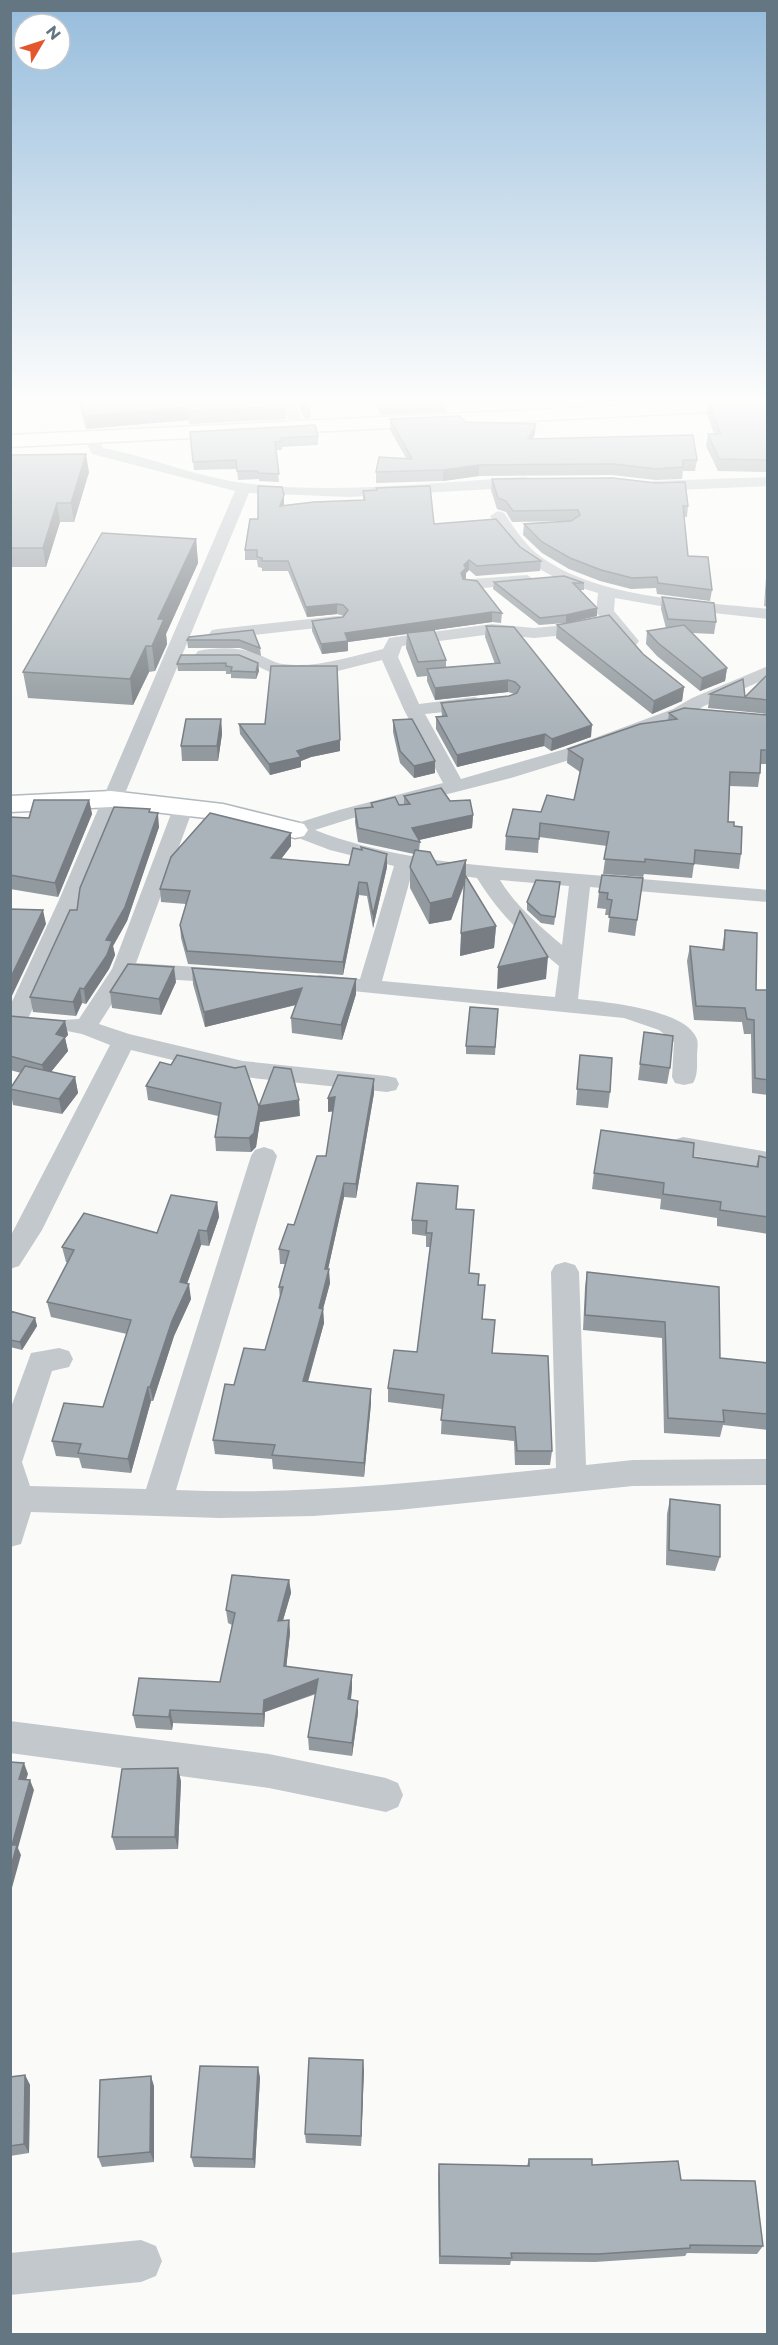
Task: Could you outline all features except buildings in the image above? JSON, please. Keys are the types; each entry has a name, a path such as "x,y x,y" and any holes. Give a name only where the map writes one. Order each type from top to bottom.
{"street":[{"path":"234,510 69,900 29,1020 85,1027 124,1041 243,1070 387,1084"},
{"path":"528,528 503,522 519,545 533,558 607,591 653,600 768,614"},
{"path":"471,584 569,576"},
{"path":"607,591 605,612 642,653"},
{"path":"454,785 413,710 389,657 395,642 492,629 534,633 566,630 612,620"},
{"path":"176,646 337,621"},
{"path":"176,646 250,657 273,669 288,670 303,670 391,653"},
{"path":"295,830 454,785 504,774 572,753 680,713 698,702 768,671"},
{"path":"682,688 698,702"},
{"path":"413,710 496,701"},
{"path":"680,713 713,717"},
{"path":"10,804 111,799 184,806 223,812 295,830 338,846 405,862 484,872 768,896"},
{"path":"85,1027 123,969 184,806"},
{"path":"369,986 405,862"},
{"path":"484,872 503,902 520,921 570,964"},
{"path":"566,1005 580,880"},
{"path":"123,969 252,978"},
{"path":"298,981 626,1011 667,1025 686,1040 684,1077"},
{"path":"10,1260 28,1230 124,1041"},
{"path":"683,1146 768,1161"},
{"path":"157,1502 264,1156"},
{"path":"565,1272 571,1479"},
{"path":"10,1456 41,1360 59,1359"},
{"path":"10,1469 19,1499 10,1534"},
{"path":"19,1499 220,1505 313,1503 633,1473 768,1472"},
{"path":"10,1737 269,1771 386,1795"},
{"path":"10,2274 141,2261"}]}
